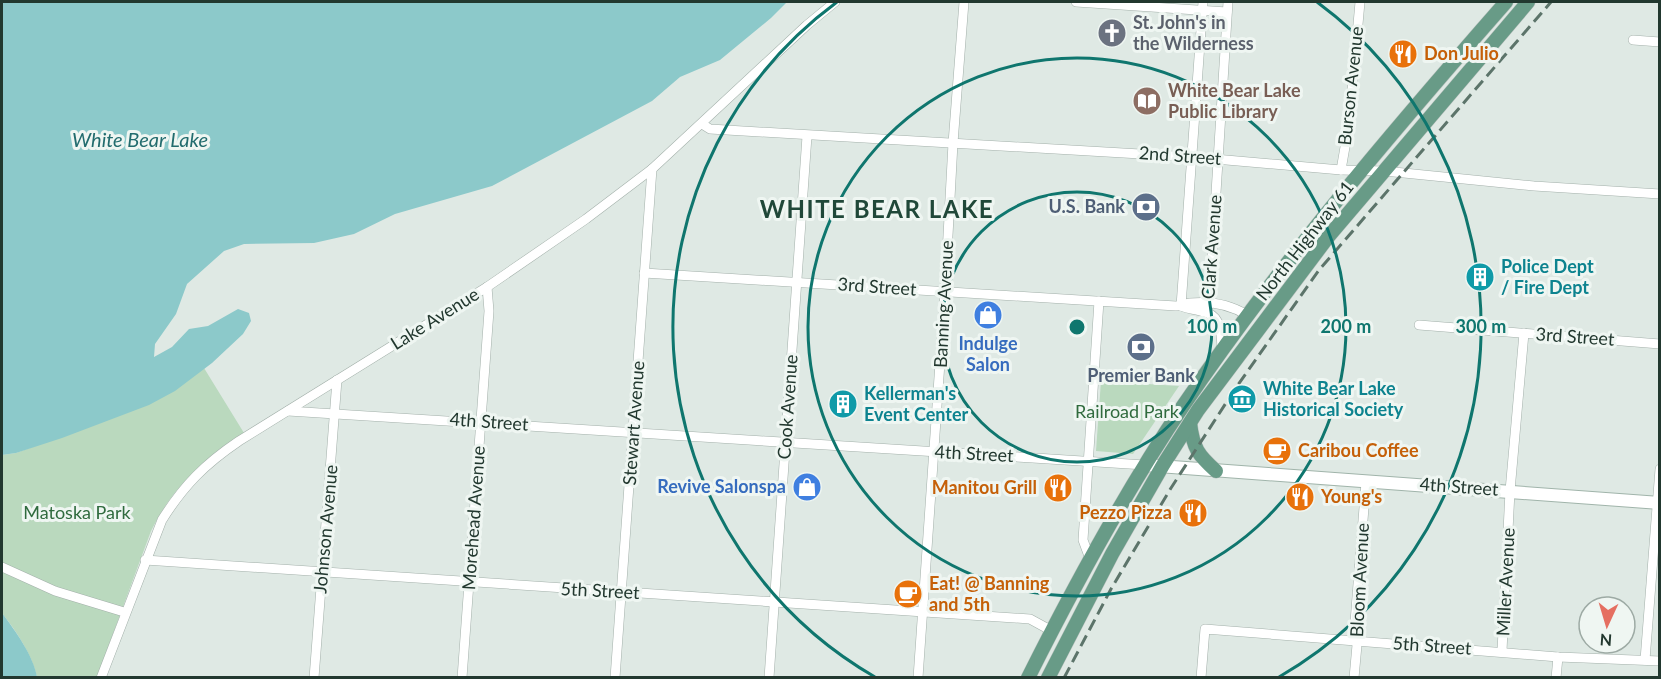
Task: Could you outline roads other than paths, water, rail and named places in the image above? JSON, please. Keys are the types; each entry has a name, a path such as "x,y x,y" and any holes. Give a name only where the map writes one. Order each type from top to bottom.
{"main road":[{"name":"North Highway 61","path":"1028,678 1090,559 1184,404 1247,315 1360,170 1506,2"},
{"name":"North Highway 61","path":"1048,678 1112,554 1190,423 1328,237 1528,2"},
{"path":"1247,315 1250,331 1249,343"},
{"path":"1190,423 1192,441 1198,453 1216,471"},
{"path":"1052,631 1058,636 1060,642 1059,656"}],"street":[{"name":"Lake Avenue","path":"101,678 124,612 162,520 176,497 196,474 216,457 487,287 552,243 652,169 807,25 835,2"},
{"name":"Banning Avenue","path":"918,678 964,2"},
{"path":"1076,2 1227,7"},
{"name":"Burson Avenue","path":"1341,170 1349,124 1360,2"},
{"name":"Clark Avenue","path":"1181,306 1203,6"},
{"name":"Clark Avenue","path":"1207,308 1227,7"},
{"path":"1633,40 1659,42"},
{"name":"2nd Street","path":"702,124 710,129 1217,158 1522,185 1659,194"},
{"name":"Cook Avenue","path":"770,678 807,136"},
{"name":"Stewart Avenue","path":"615,678 652,169"},
{"name":"3rd Street","path":"644,273 1181,306 1189,303 1207,308 1236,309 1247,315"},
{"name":"Morehead Avenue","path":"462,678 489,311 487,287"},
{"path":"1090,559 1083,540 1099,300"},
{"path":"1207,308 1220,324 1222,351"},
{"name":"3rd Street","path":"1419,325 1659,344"},
{"name":"Miller Avenue","path":"1502,651 1510,491 1524,333"},
{"name":"Johnson Avenue","path":"314,678 337,380"},
{"name":"4th Street","path":"288,411 1163,465 1216,471 1658,503"},
{"path":"1645,660 1659,469"},
{"name":"Bloom Avenue","path":"1354,678 1356,640 1354,635 1366,482"},
{"name":"5th Street","path":"145,560 1030,619 1052,631"},
{"path":"2,567 55,591 124,612"},
{"name":"5th Street","path":"1201,678 1205,629 1558,657 1659,661"},
{"path":"1556,678 1558,657"}],"water":[{"name":"White Bear Lake","path":"2,2 787,2 720,60 680,77 652,101 492,186 395,214 354,234 314,243 244,244 224,251 187,284 176,314 155,344 154,357 172,347 189,329 208,326 238,309 249,313 251,321 243,334 212,363 175,391 149,405 62,438 16,453 2,455"},
{"path":"2,613 28,652 37,677 2,677"}],"railway":[{"path":"1064,678 1111,589 1171,488 1235,389 1319,270 1551,2"}],"place":[{"name":"St. John's in the Wilderness","path":"1112,33"},
{"name":"Don Julio","path":"1403,54"},
{"name":"White Bear Lake Public Library","path":"1147,101"},
{"name":"U.S. Bank","path":"1146,207"},
{"name":"Police Dept / Fire Dept","path":"1480,277"},
{"name":"Indulge Salon","path":"988,315"},
{"name":"Premier Bank","path":"1141,347"},
{"name":"White Bear Lake Historical Society","path":"1242,399"},
{"name":"Kellerman's Event Center","path":"843,404"},
{"name":"Caribou Coffee","path":"1277,451"},
{"name":"Revive Salonspa","path":"807,487"},
{"name":"Manitou Grill","path":"1058,488"},
{"name":"Young's","path":"1300,497"},
{"name":"Pezzo Pizza","path":"1193,513"},
{"name":"Eat! @ Banning and 5th","path":"908,594"}],"district":[{"name":"WHITE BEAR LAKE","path":"877,210"}],"park label":[{"name":"Railroad Park","path":"1127,412"},
{"name":"Matoska Park","path":"77,513"}]}
